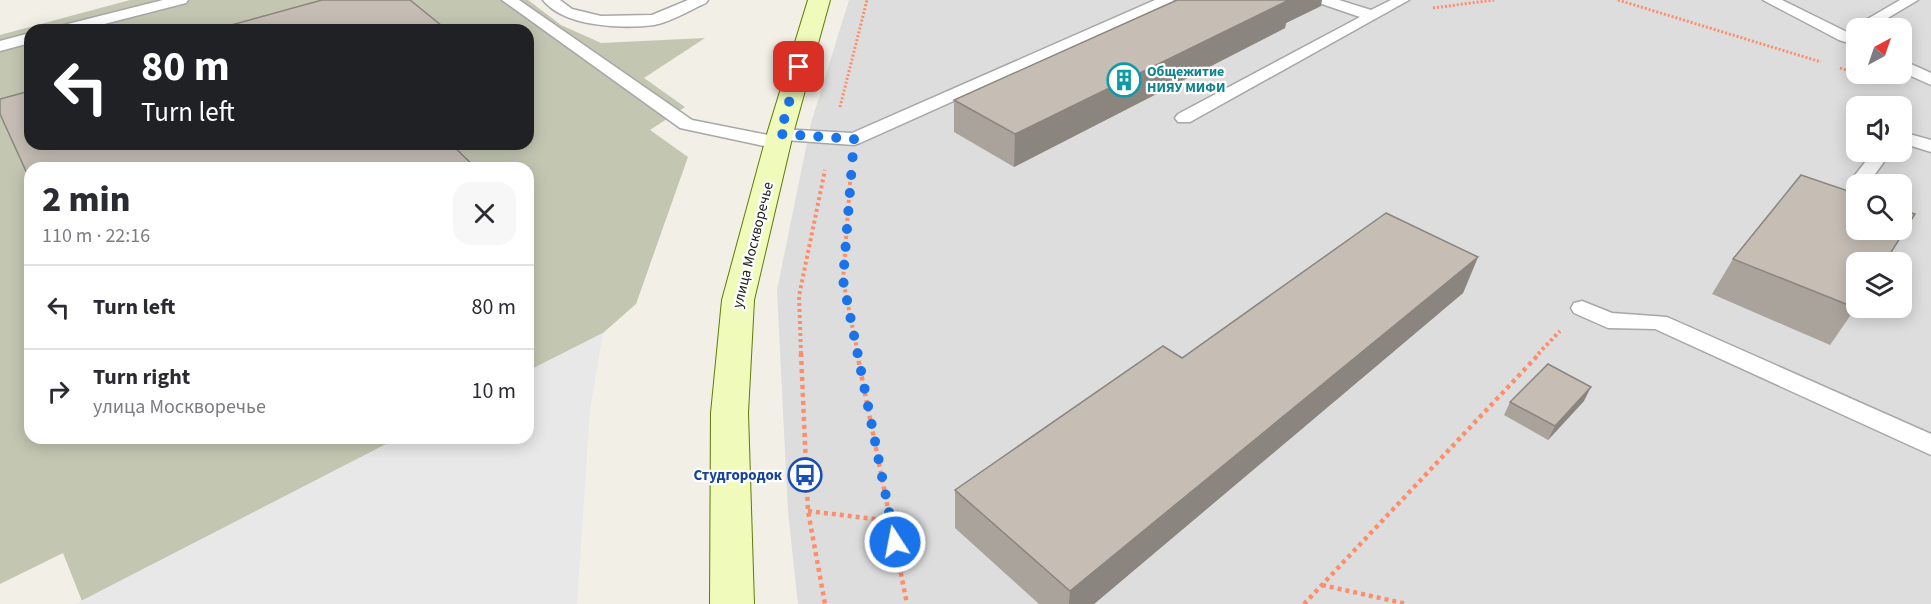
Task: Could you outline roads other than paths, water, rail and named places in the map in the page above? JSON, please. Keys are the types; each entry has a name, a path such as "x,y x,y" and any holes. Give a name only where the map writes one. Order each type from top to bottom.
{"main road":[{"name":"улица Москворечье","path":"732,604 730,408 734,322 779,138 819,0"}],"lane":[{"path":"86,24 181,0"},
{"path":"509,0 686,124 779,138 854,139 1167,0"},
{"path":"550,0 567,12 601,21 654,20 701,0"},
{"path":"1324,0 1373,16"},
{"path":"1184,118 1402,0"},
{"path":"1770,0 1846,31"},
{"path":"1882,18 1911,0"},
{"path":"0,46 24,40"},
{"path":"1912,70 1931,80"},
{"path":"1912,140 1931,146"},
{"path":"1582,308 1608,320 1659,322 1931,445"}],"place":[{"name":"Общежитие НИЯУ МИФИ","path":"1124,80"},
{"name":"Студгородок","path":"805,475"}]}
